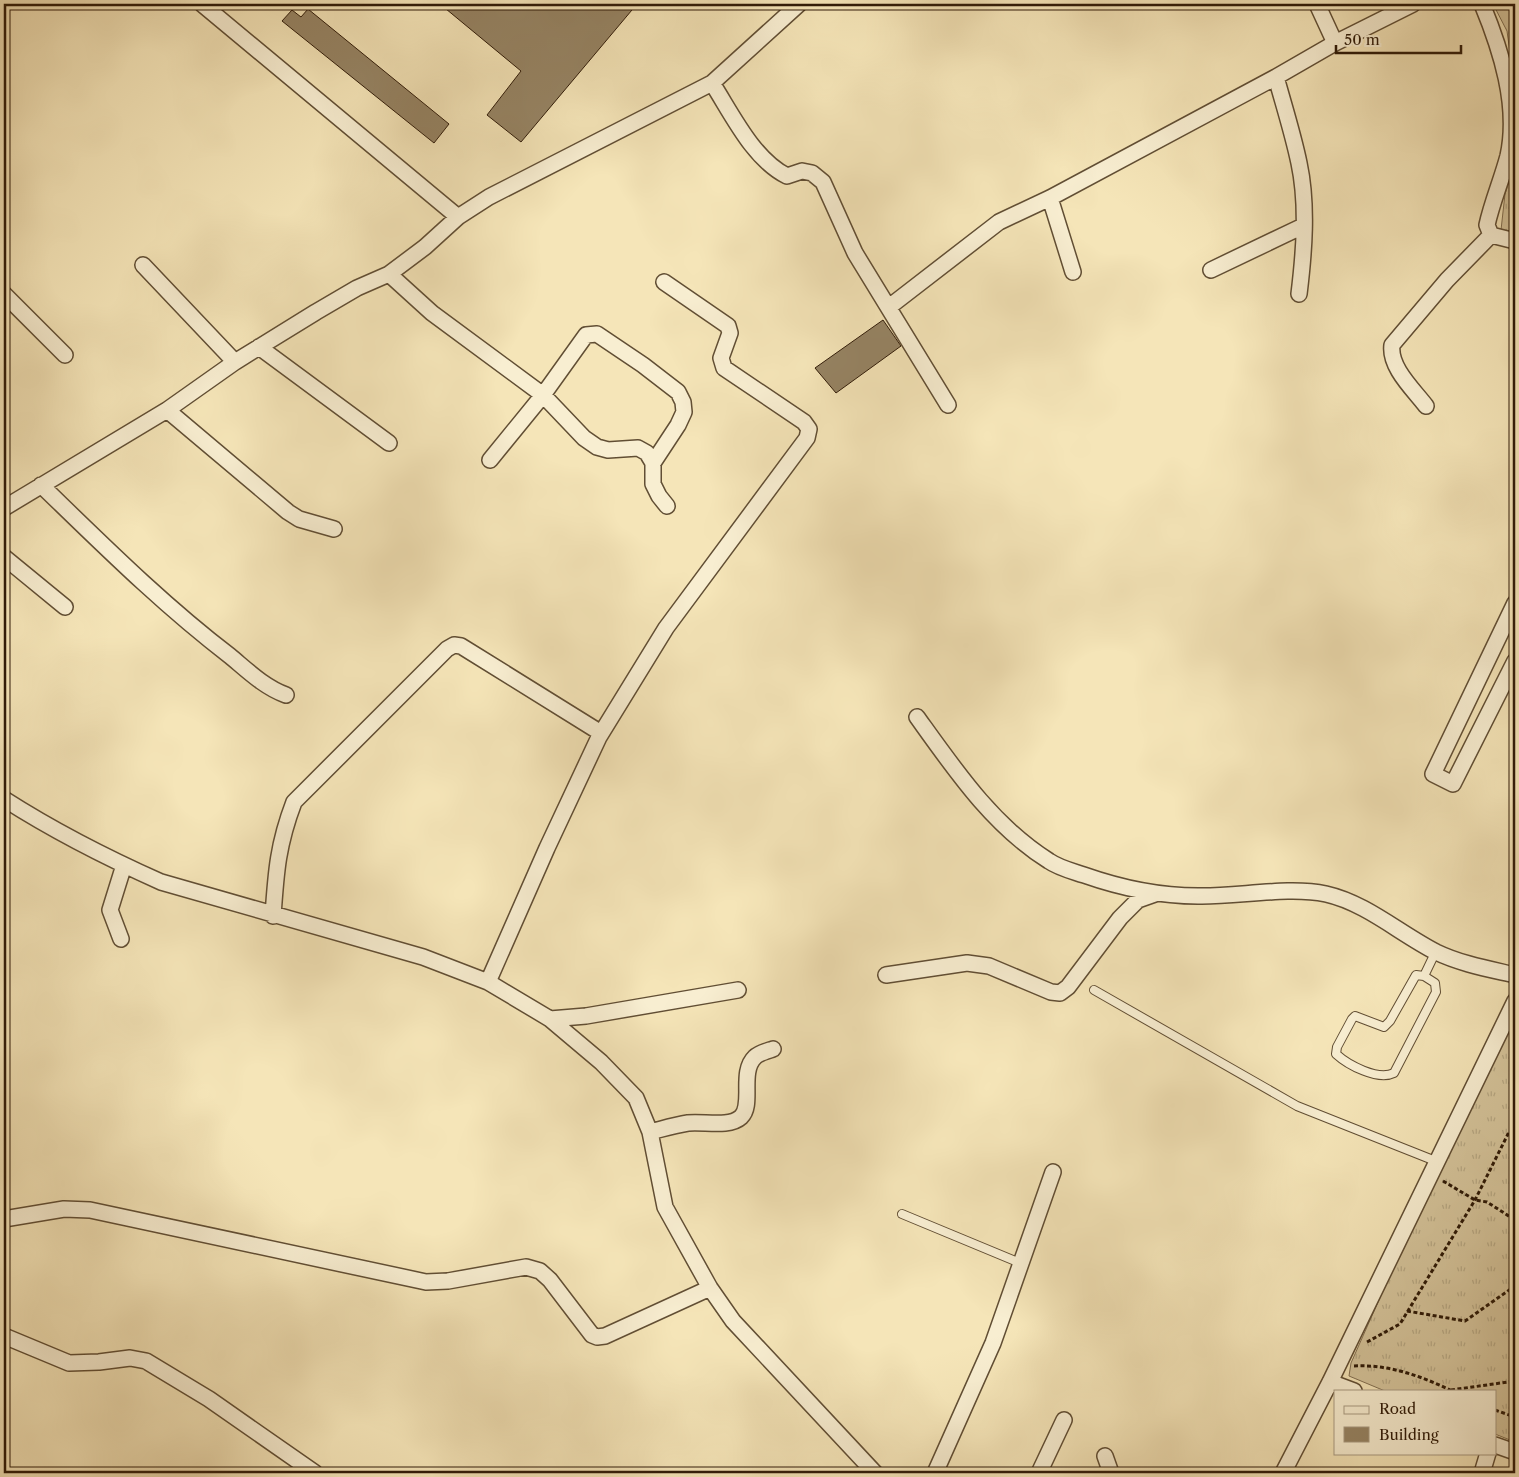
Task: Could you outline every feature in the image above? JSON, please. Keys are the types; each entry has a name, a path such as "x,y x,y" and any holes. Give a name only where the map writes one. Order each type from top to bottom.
{"street":[{"path":"202,4 458,217"},
{"path":"4,508 167,410 258,347 357,288 389,274 425,247 458,217 489,197 712,83 799,4"},
{"path":"1317,4 1335,43"},
{"path":"889,307 999,222 1050,198 1276,78 1335,43 1413,4"},
{"path":"1482,4 1506,76 1513,113 1509,154 1487,225 1491,234 1515,241"},
{"path":"1276,78 1300,164 1303,226 1299,294"},
{"path":"712,83 745,134 760,153 780,172 787,176 802,172 812,173 823,182 855,253 948,405"},
{"path":"1050,198 1073,272"},
{"path":"1211,270 1303,226"},
{"path":"1426,406 1395,364 1391,354 1392,345 1447,280 1491,234"},
{"path":"143,265 235,362"},
{"path":"389,274 432,313 543,395 584,438 597,447 608,450 638,448 647,453 653,463 653,484 658,496 667,506"},
{"path":"488,982 547,848 602,733 666,628 807,438 809,429 804,422 724,368 721,358 730,334 728,326 664,282"},
{"path":"4,294 64,356"},
{"path":"490,460 543,395 586,335 597,334 650,370 678,392 683,402 684,412 678,425 653,463"},
{"path":"258,347 389,443"},
{"path":"167,410 288,512 300,519 334,529"},
{"path":"41,485 133,574 192,627 261,681 286,695"},
{"path":"4,557 65,607"},
{"path":"1515,603 1433,774 1453,784 1515,661"},
{"path":"272,916 276,866 282,834 294,802 447,649 454,645 461,646 602,733"},
{"path":"917,717 980,800 1034,851 1051,863 1113,885 1155,894 1199,896 1294,892 1324,894 1343,899 1436,952 1477,966 1515,975"},
{"path":"4,799 32,817 124,866 161,882 272,916 423,957 488,982 550,1019 601,1062 636,1098 650,1132 665,1208 710,1288 733,1321 875,1473"},
{"path":"121,939 110,910 124,866"},
{"path":"886,975 967,963 989,966 1051,992 1060,993 1068,987 1120,918 1138,900 1155,894"},
{"path":"550,1019 586,1016 738,990"},
{"path":"1283,1473 1330,1382 1515,1001"},
{"path":"650,1132 688,1123 730,1121 741,1117 746,1110 747,1075 750,1064 755,1057 773,1049"},
{"path":"936,1473 993,1343 1053,1172"},
{"path":"4,1219 64,1209 90,1210 426,1282 448,1281 526,1267 540,1271 550,1280 592,1335 597,1337 605,1336 710,1288"},
{"path":"4,1336 69,1363 130,1358 146,1361 209,1399 315,1473"},
{"path":"1330,1382 1351,1390"},
{"path":"1039,1473 1064,1420"},
{"path":"1496,1445 1515,1452"},
{"path":"1482,1473 1488,1454"},
{"path":"1105,1456 1112,1473"}],"lane":[{"path":"1424,976 1436,952"},
{"path":"1416,975 1424,976 1434,983 1436,992 1394,1073 1380,1076 1342,1059 1336,1054 1337,1047 1356,1016 1384,1026 1390,1021 1416,975"},
{"path":"1094,990 1297,1106 1434,1168"},
{"path":"902,1214 1020,1263"}],"path":[{"path":"1339,1361 1400,1324 1475,1200 1508,1134 1515,1139"},
{"path":"1434,1168 1475,1200 1488,1202 1515,1220"},
{"path":"1407,1311 1464,1321 1515,1286"},
{"path":"1339,1361 1372,1365 1451,1390 1515,1381"},
{"path":"1496,1410 1515,1417"}],"green space":[{"path":"1493,4 1515,4 1515,89 1507,31"},
{"path":"1515,162 1515,232 1501,230 1505,194"},
{"path":"1515,1018 1515,1442 1496,1434 1496,1390 1383,1390 1349,1376 1351,1363 1406,1239"}],"building":[{"path":"440,4 637,4 521,142 487,115 521,71"},
{"path":"308,9 449,124 434,143 282,21 292,10 301,17"},
{"path":"883,320 901,346 836,393 815,368"}]}
